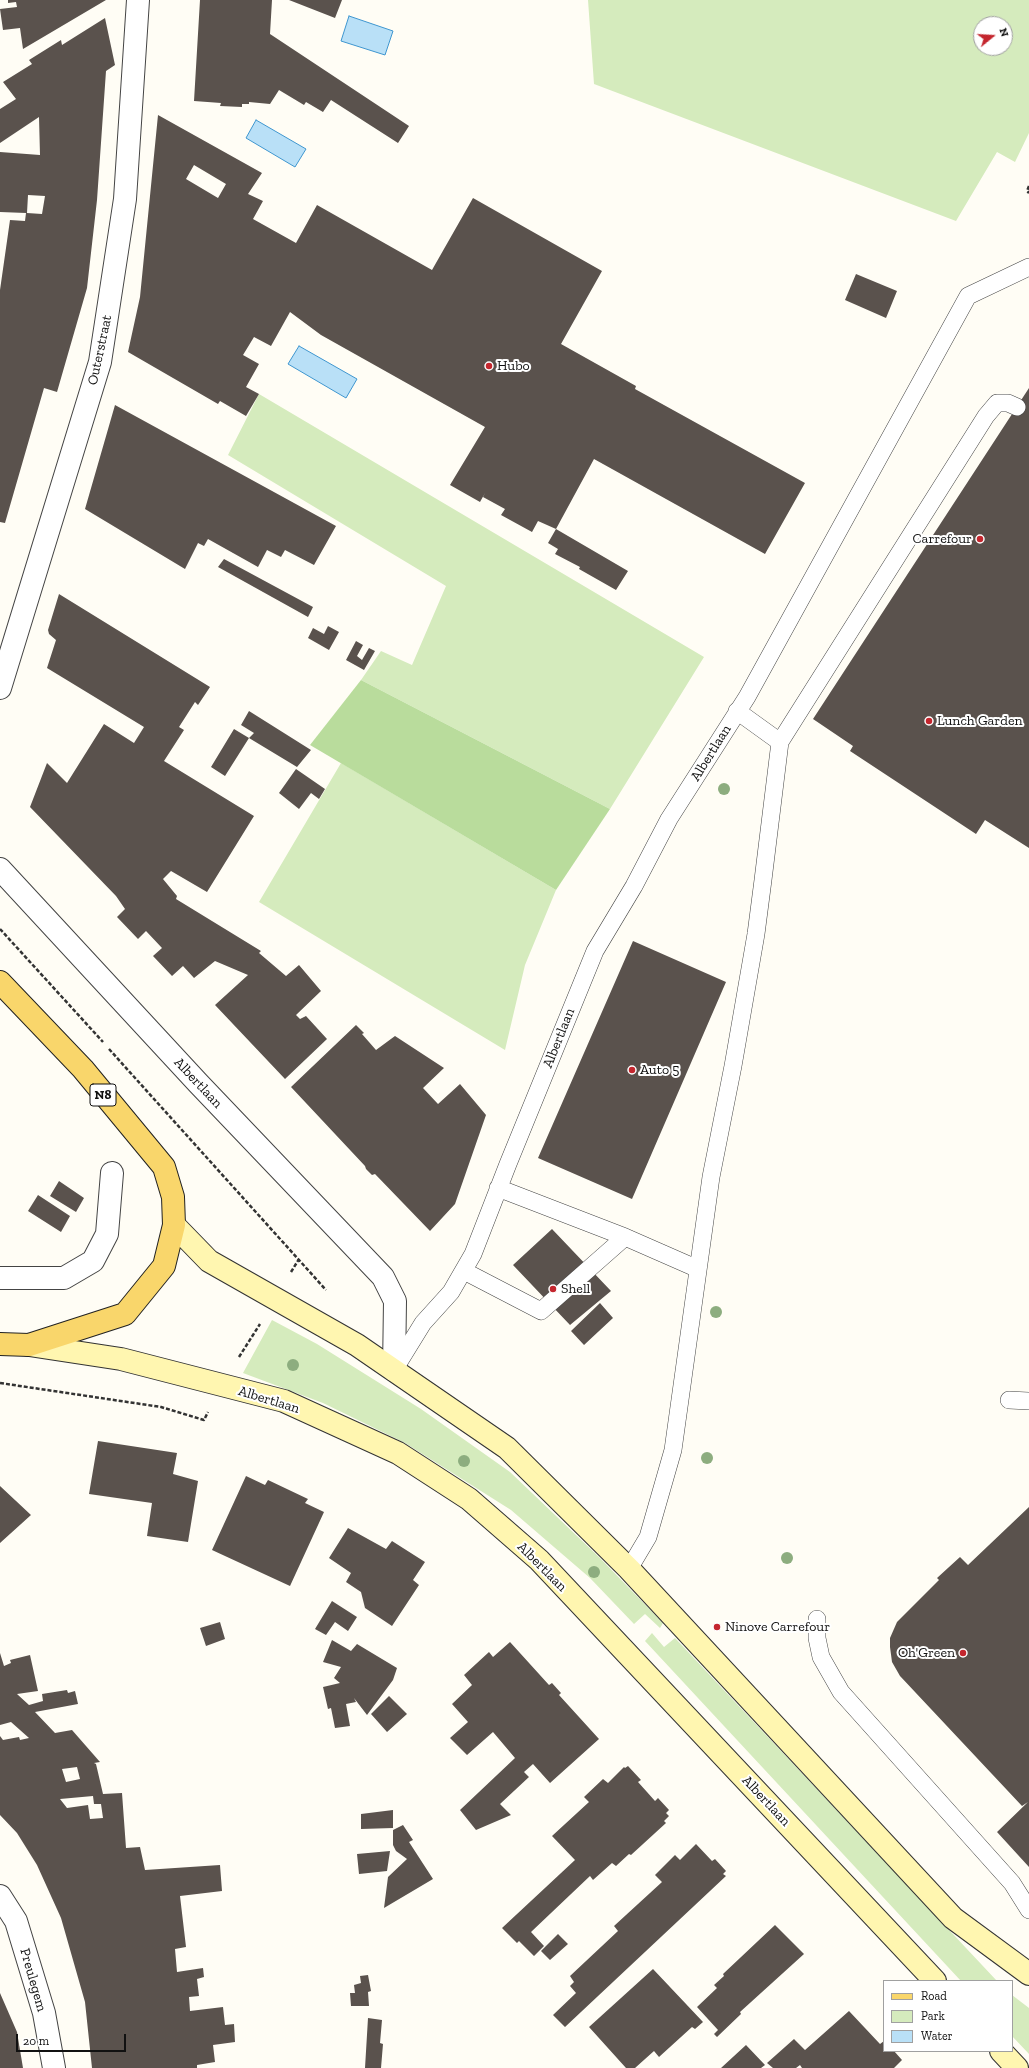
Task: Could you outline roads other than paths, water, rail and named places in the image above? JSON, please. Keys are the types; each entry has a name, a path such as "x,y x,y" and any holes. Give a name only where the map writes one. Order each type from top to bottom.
{"main road":[{"name":"Albertlaan","path":"0,982 82,1069 164,1167 173,1197 174,1225 164,1266 125,1314 29,1345"},
{"path":"174,1225 209,1261 357,1345 507,1448 629,1569 953,1918 1029,1974"},
{"name":"Albertlaan","path":"0,1344 29,1345 121,1359 284,1401 391,1450 469,1499 539,1560 934,1980"},
{"path":"1002,2052 1017,2068"}],"street":[{"name":"Outerstraat","path":"0,688 100,362 125,199 138,0"},
{"name":"Albertlaan","path":"0,869 198,1083 383,1276 395,1301 394,1370"},
{"path":"0,1278 64,1278 93,1261 107,1234 112,1173"},
{"name":"Preulegem","path":"0,1896 16,1921 44,2013 54,2068"}],"lane":[{"name":"Albertlaan","path":"394,1370 423,1323 452,1292 473,1254 498,1188 595,951 634,886 669,819 737,711 968,296 1029,267"},
{"path":"629,1569 648,1537 673,1450 711,1177 733,1066 756,934 780,742 986,416 997,403 1008,403 1017,407"},
{"path":"737,711 780,742"},
{"path":"498,1188 625,1237 698,1269"},
{"path":"464,1271 541,1311 625,1237"},
{"path":"1009,1400 1029,1400"},
{"path":"817,1619 817,1638 821,1657 841,1692 1012,1883 1029,1910"}],"water":[{"path":"349,16 393,31 385,55 341,41"},
{"path":"256,120 306,149 295,167 246,138"},
{"path":"299,346 357,379 346,398 288,364"}],"place":[{"name":"Hubo","path":"489,366"},
{"name":"Carrefour","path":"980,539"},
{"name":"Lunch Garden","path":"929,721"},
{"name":"Auto 5","path":"632,1070"},
{"name":"Shell","path":"553,1289"},
{"name":"Ninove Carrefour","path":"717,1627"},
{"name":"Oh'Green","path":"963,1653"}]}
